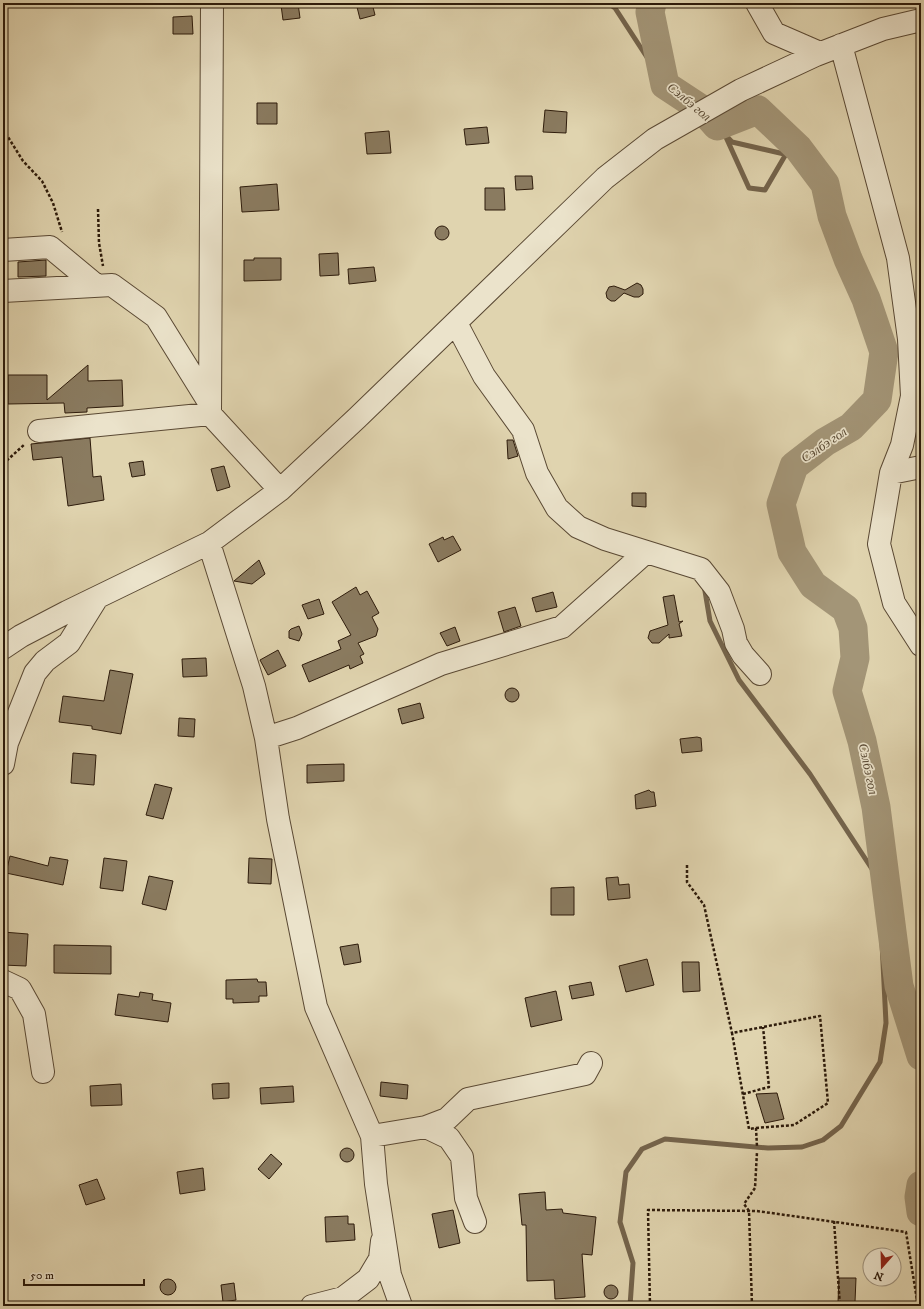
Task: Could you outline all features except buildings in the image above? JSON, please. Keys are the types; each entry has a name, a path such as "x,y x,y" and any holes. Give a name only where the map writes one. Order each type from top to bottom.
{"street":[{"path":"210,409 212,3"},
{"path":"757,3 774,33 820,53"},
{"path":"3,648 21,636 209,543 280,490 456,323 604,178 655,138 727,98 820,53 883,29 921,20"},
{"path":"841,45 898,258 909,339 912,396 902,446 890,473 879,544 894,603 921,645"},
{"path":"3,250 50,247 102,286"},
{"path":"3,291 112,285 156,317 210,409 280,490"},
{"path":"456,323 484,376 523,430 537,474 557,508 578,527 605,539 701,569 719,592 733,630 736,643 743,655 760,674"},
{"path":"39,432 210,409"},
{"path":"890,473 921,467"},
{"path":"209,543 254,686 266,738 278,819 316,1007 372,1136 376,1184 390,1275 401,1306"},
{"path":"266,738 297,728 441,664 562,627 646,552"},
{"path":"3,764 7,742 35,673 45,661 69,643 98,597"},
{"path":"3,981 20,989 34,1014 43,1072"},
{"path":"372,1136 426,1127 448,1119 468,1099 585,1074 591,1063"},
{"path":"426,1127 449,1138 462,1157 466,1198 475,1222"},
{"path":"312,1306 343,1298 368,1279 380,1259 383,1222"}],"path":[{"path":"3,129 23,161 42,181 53,203 65,238"},
{"path":"98,209 102,286"},
{"path":"3,464 39,432"},
{"path":"687,865 687,882 704,905 732,1033 749,1129 794,1125 828,1103 820,1016 732,1033"},
{"path":"743,1094 769,1087 763,1027"},
{"path":"756,1128 757,1147"},
{"path":"752,1306 749,1211 744,1204 755,1188 757,1152"},
{"path":"650,1306 648,1210 749,1211 834,1221 906,1232 918,1306"},
{"path":"834,1221 840,1306"}],"waterway":[{"path":"608,3 615,8 665,85"},
{"name":"Сэлбэ гол","path":"652,3 650,12 665,85 703,110 717,126 758,110 798,148 825,184 832,216 848,259 866,299 884,352 877,400 851,427 825,442 794,466 781,504 792,552 813,585 846,609 853,628 855,658 847,691 862,741 876,807 899,986 921,1056"},
{"path":"717,126 732,142 806,159"},
{"path":"725,135 749,188 765,190 786,154"},
{"path":"630,1306 633,1263 620,1222 626,1172 642,1149 665,1139 768,1148 802,1147 823,1140 841,1126 880,1062 886,1023 882,943 884,909 887,892 810,774 739,680 710,621 704,585"},
{"name":"Сэлбэ гол","path":"921,1185 919,1197 921,1212"}]}
